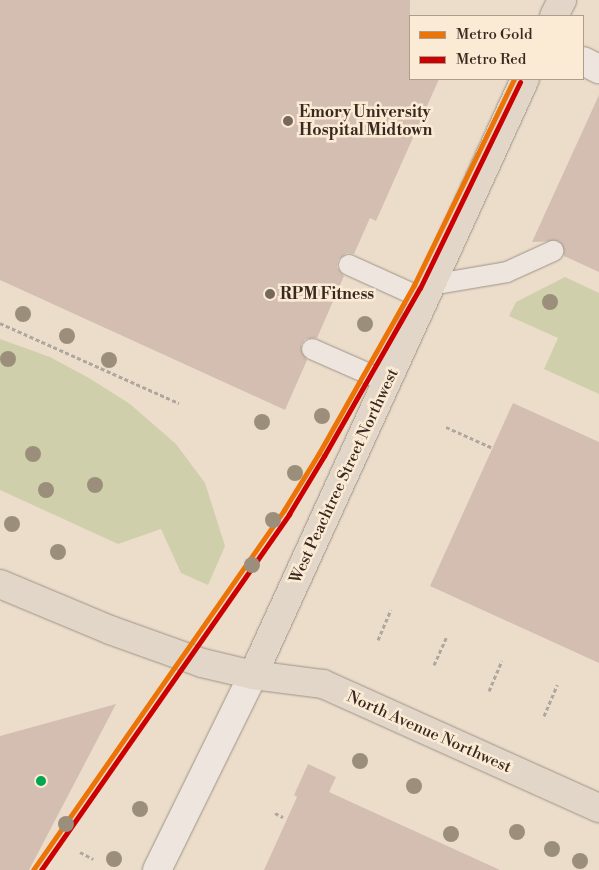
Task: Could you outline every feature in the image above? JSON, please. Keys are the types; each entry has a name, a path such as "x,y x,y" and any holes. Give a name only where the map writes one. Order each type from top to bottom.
{"main road":[{"path":"554,15 562,0"},
{"path":"584,62 599,69"},
{"name":"West Peachtree Street Northwest","path":"157,870 253,675 525,80"},
{"name":"North Avenue Northwest","path":"0,584 110,630 202,663 253,675 323,684 599,808"}],"lane":[{"path":"349,265 428,292 507,272 553,251"},
{"path":"312,349 387,382"}],"path":[{"path":"0,323 179,403"},
{"path":"446,427 492,448"},
{"path":"378,640 391,610"},
{"path":"434,665 447,636"},
{"path":"489,691 502,661"},
{"path":"544,716 557,686"},
{"path":"275,813 283,817"},
{"path":"80,852 93,859"}],"green space":[{"path":"565,277 599,293 599,394 544,369 558,338 509,316 516,302"},
{"path":"0,339 50,357 89,378 130,404 176,444 205,483 225,546 208,585 181,573 161,529 118,544 0,490"}],"building":[{"path":"0,0 410,0 409,80 439,80 376,221 370,218 354,254 347,253 338,260 337,267 344,276 317,338 305,339 301,345 307,360 285,410 0,280"},
{"path":"599,95 599,272 564,256 559,241 532,242"},
{"path":"513,403 599,442 599,663 430,586"},
{"path":"116,704 29,870 0,870 0,736"},
{"path":"308,764 336,777 329,792 500,870 264,870 297,797 294,795"}],"metro line":[{"name":"Gold","path":"33,870 284,510 319,453 414,285 514,80"},
{"name":"Red","path":"41,870 289,514 420,288 520,82"}],"place":[{"name":"Emory University Hospital Midtown","path":"288,121"},
{"name":"RPM Fitness","path":"270,294"}]}
